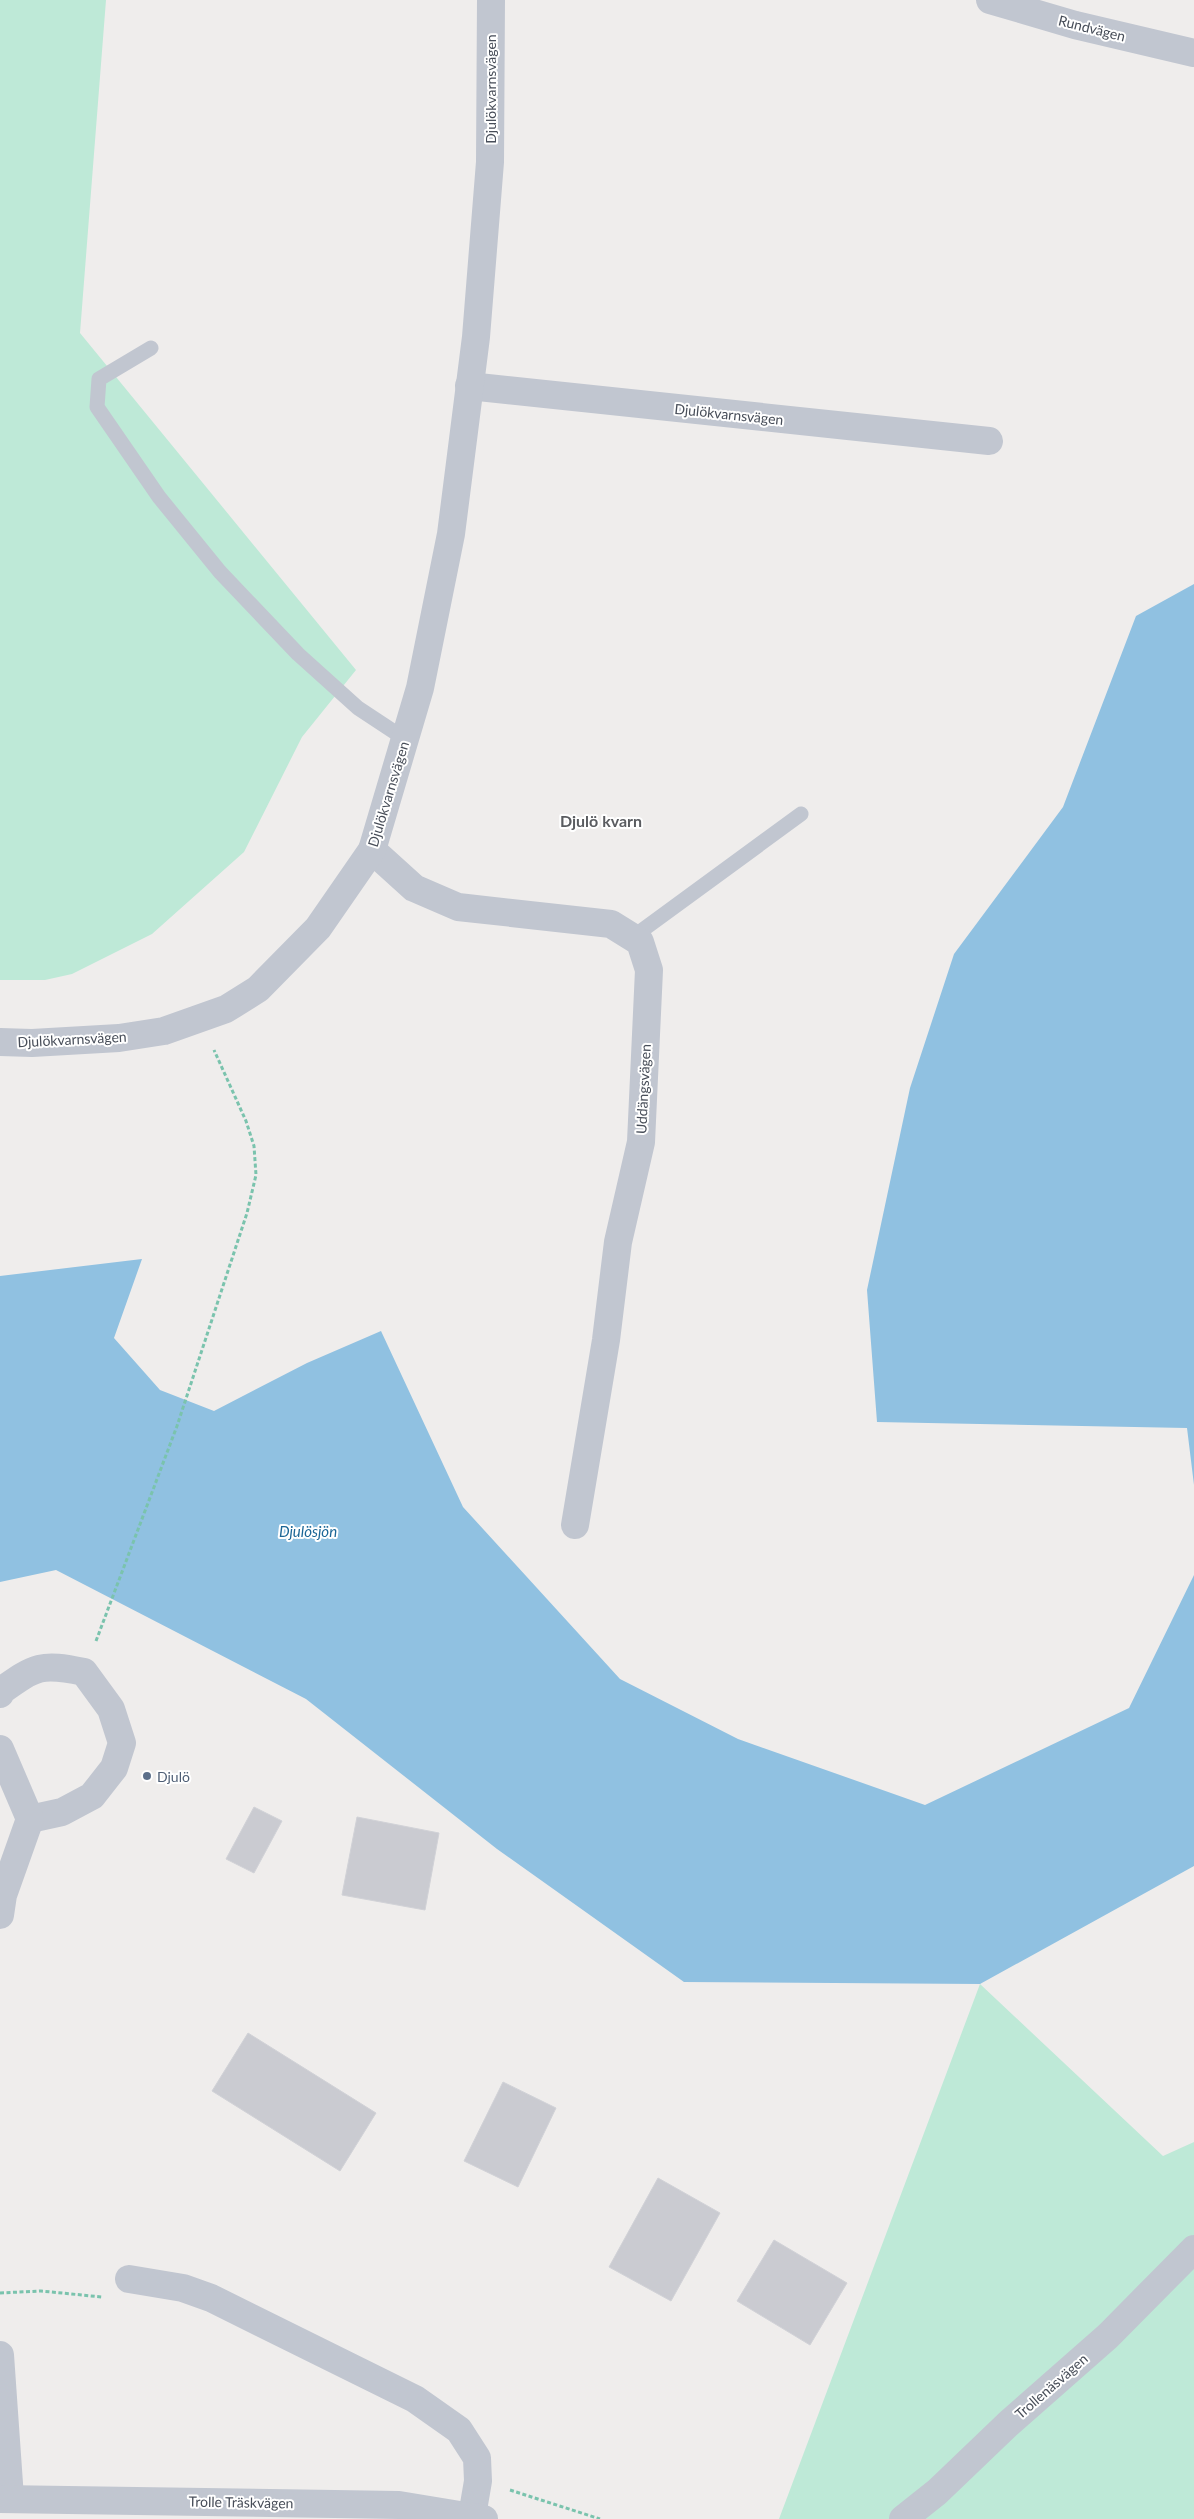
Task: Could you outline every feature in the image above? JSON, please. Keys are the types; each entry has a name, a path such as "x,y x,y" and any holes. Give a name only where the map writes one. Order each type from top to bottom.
{"street":[{"name":"Djulökvarnsvägen","path":"0,1042 32,1043 119,1038 164,1031 201,1020 226,1009 258,989 318,928 372,850 420,688 451,534 476,337 490,162 491,0"},
{"name":"Rundvägen","path":"990,0 1075,24 1194,53"},
{"name":"Djulökvarnsvägen","path":"469,386 989,441"},
{"name":"Uddängsvägen","path":"372,850 414,888 458,907 611,924 640,942 649,970 641,1142 618,1242 606,1340 574,1525"},
{"path":"0,1694 1,1690 32,1669 59,1667 84,1672 111,1709 122,1743 114,1768 92,1796 62,1812 30,1819"},
{"path":"0,1749 30,1819 3,1896 0,1915"},
{"name":"Trollenäsvägen","path":"903,2519 937,2492 1008,2424 1108,2336 1194,2249"},
{"name":"Trolle Träskvägen","path":"5,2498 399,2505 478,2518 477,2458 466,2438 448,2421 415,2399 211,2298 183,2288 129,2279"},
{"path":"0,2355 5,2498"}],"lane":[{"path":"151,348 99,379 98,407 159,497 220,572 298,654 344,696 358,708 405,739"},
{"path":"632,938 801,814"}],"path":[{"path":"84,1672 177,1426 247,1213 256,1175 254,1146 246,1122 201,1020"},
{"path":"0,2293 40,2291 124,2299 129,2279"},
{"path":"478,2481 600,2519"}],"green space":[{"path":"0,0 106,0 80,333 356,670 302,737 244,852 152,934 72,974 45,980 0,980"},
{"path":"980,1984 1163,2156 1194,2142 1194,2519 779,2519"}],"water":[{"path":"1194,584 1194,1485 1187,1428 877,1422 867,1290 910,1088 954,954 1063,807 1136,616"},
{"name":"Djulösjön","path":"142,1259 114,1338 160,1390 214,1411 307,1363 381,1331 463,1507 620,1679 738,1739 925,1805 1129,1708 1194,1575 1194,1866 980,1984 684,1982 497,1849 306,1699 56,1570 0,1582 0,1276"}],"building":[{"path":"254,1807 282,1821 254,1873 226,1859"},
{"path":"357,1817 439,1833 425,1910 342,1895"},
{"path":"248,2033 376,2113 340,2171 212,2091"},
{"path":"503,2082 556,2108 518,2187 464,2161"},
{"path":"658,2178 720,2213 671,2301 609,2267"},
{"path":"774,2240 847,2283 810,2345 737,2301"}],"place":[{"name":"Djulö","path":"147,1776"}],"district":[{"name":"Djulö kvarn","path":"601,820"}]}
